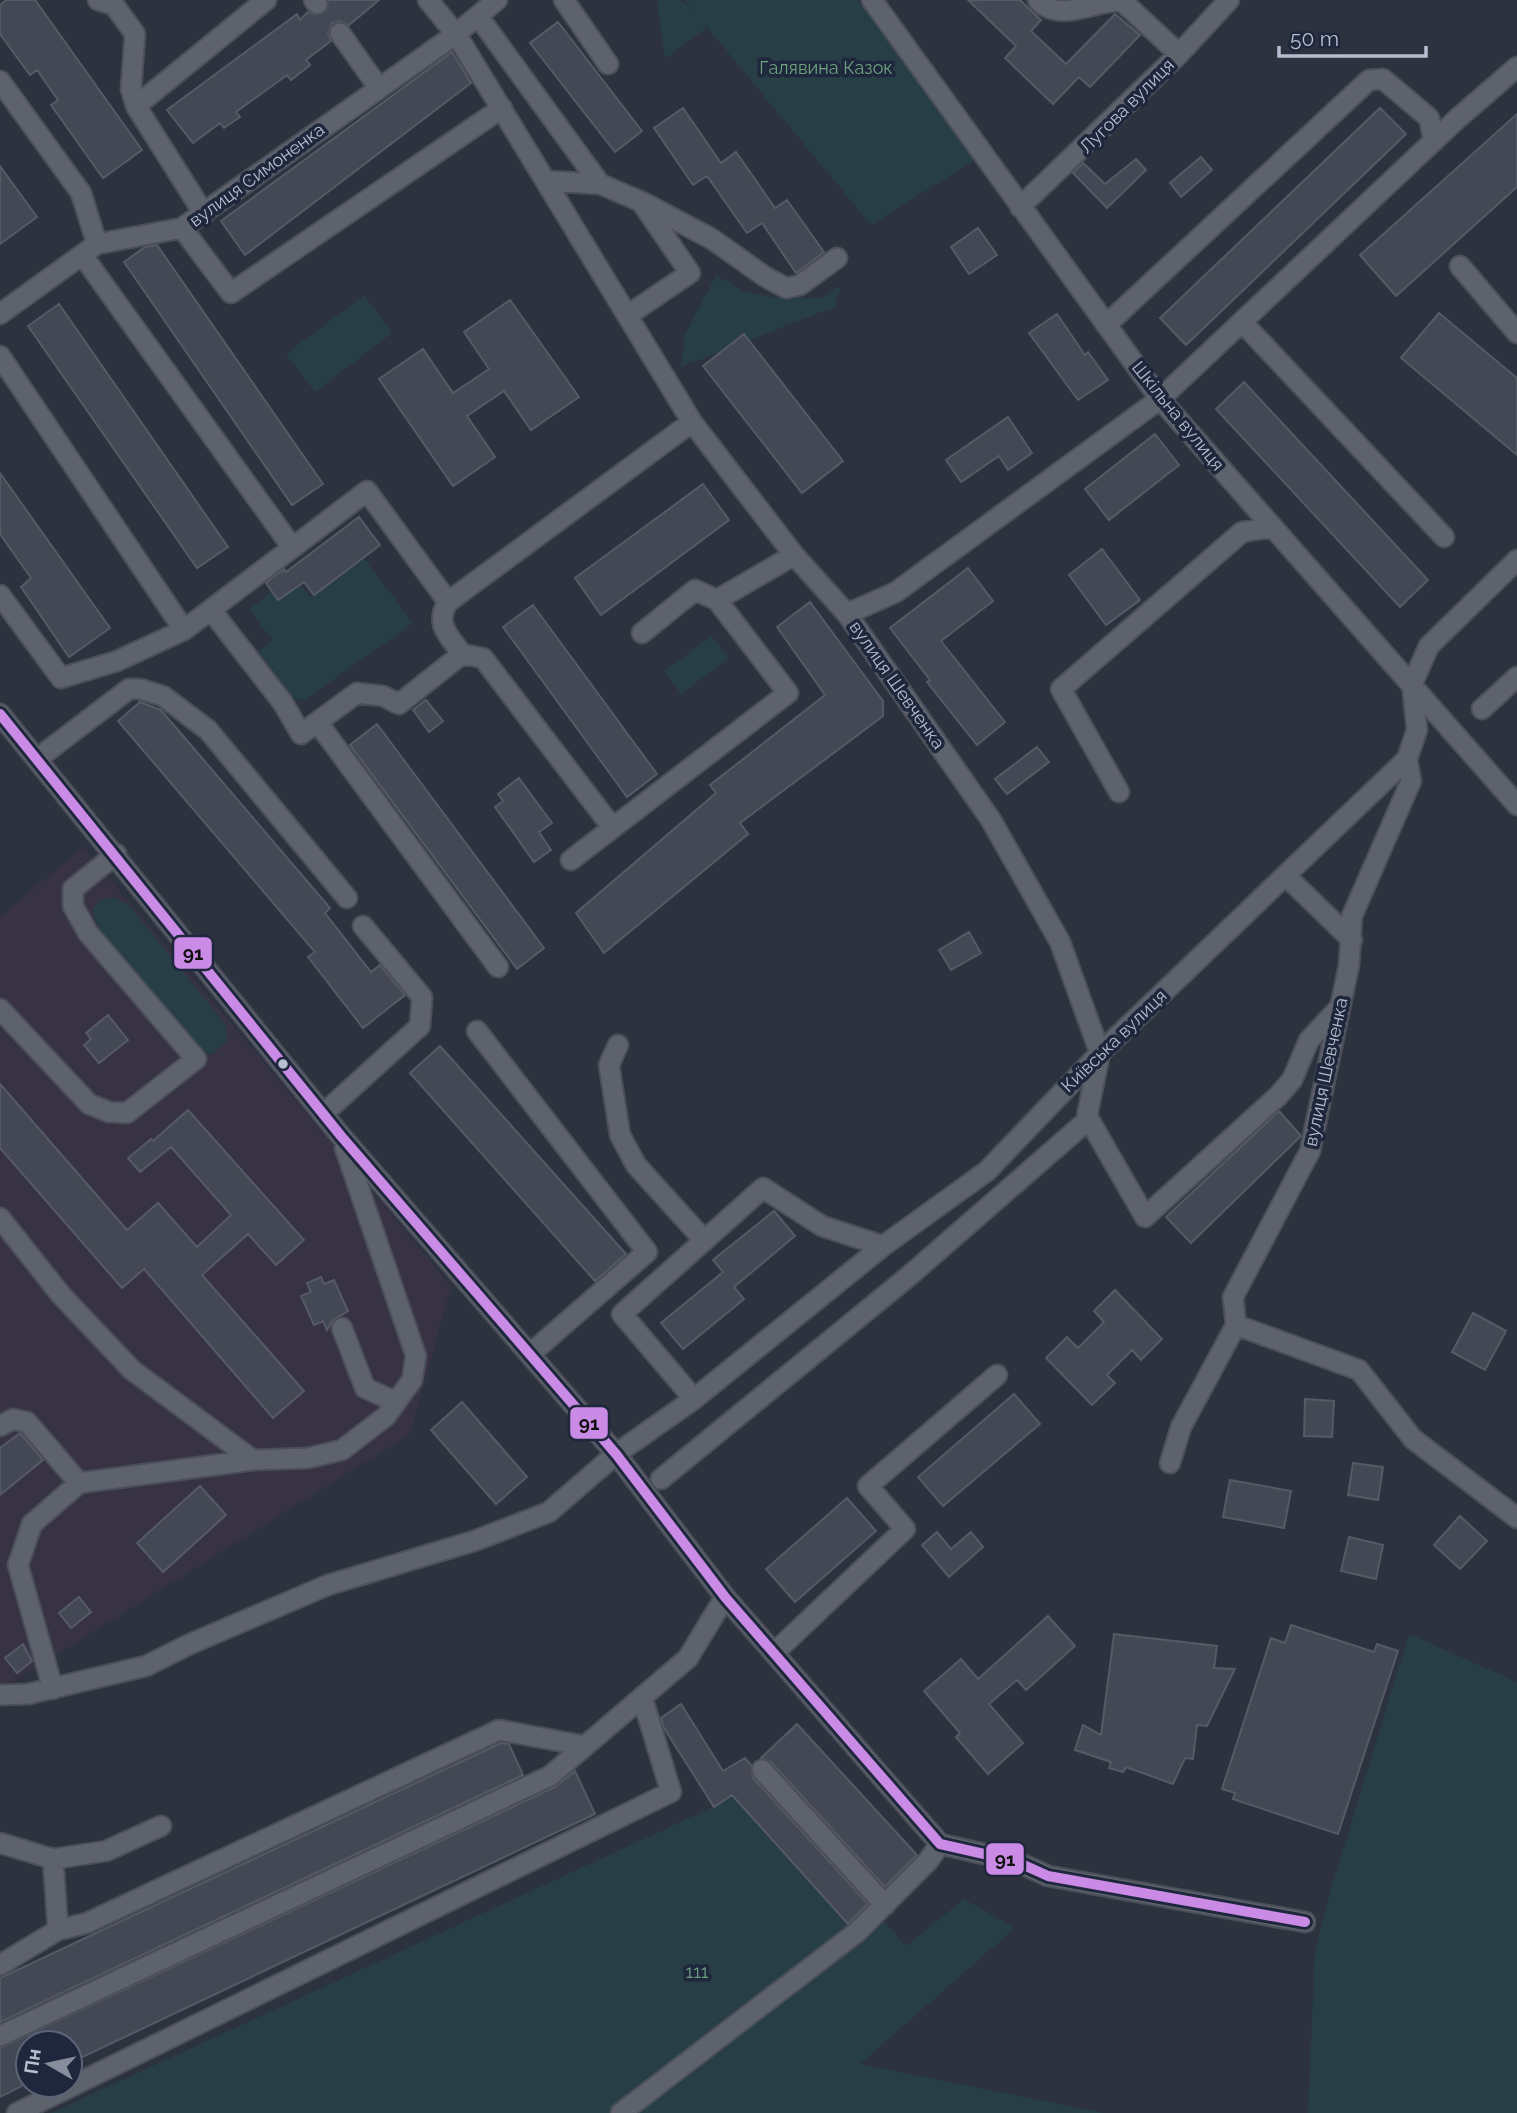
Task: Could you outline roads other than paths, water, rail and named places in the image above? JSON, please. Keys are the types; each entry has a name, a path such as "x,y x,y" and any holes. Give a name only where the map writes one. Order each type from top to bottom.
{"street":[{"path":"98,0 114,5 135,34 131,89 136,106 204,214"},
{"path":"136,106 266,0"},
{"name":"вулиця Шевченка","path":"428,0 456,34 692,422 794,555 847,614 991,820 1060,942 1100,1053"},
{"name":"вулиця Симоненка","path":"0,314 90,250 182,228 456,34 497,0"},
{"path":"564,0 608,64"},
{"name":"Шкільна вулиця","path":"872,0 1160,399 1517,805"},
{"path":"1038,0 1045,8 1072,11 1104,1 1122,1 1179,54"},
{"name":"Лугова вулиця","path":"1020,207 1179,54 1229,0"},
{"path":"478,16 600,184"},
{"path":"340,33 378,87"},
{"path":"847,614 896,593 1160,399 1434,141 1517,67"},
{"path":"1106,325 1369,80 1383,79 1409,98 1429,118 1434,141"},
{"path":"0,81 80,193 90,250 292,547"},
{"path":"182,228 231,293 502,108"},
{"path":"547,181 600,184 642,202 712,239 764,276 786,288 800,285 837,258"},
{"path":"628,315 690,273 642,202"},
{"path":"1460,266 1517,333"},
{"path":"1242,322 1444,537"},
{"path":"0,356 184,630"},
{"path":"612,827 483,658 462,654 441,624 442,612 448,602 692,422"},
{"path":"0,594 61,678 117,661 184,630 367,491 448,602"},
{"path":"1119,792 1061,690 1242,532 1272,527"},
{"path":"717,600 794,555"},
{"path":"1412,684 1429,646 1514,571"},
{"path":"571,860 788,693 717,600 695,590 642,633"},
{"path":"211,610 283,703 301,734 357,692 383,696 399,704 462,654"},
{"path":"1482,709 1517,677"},
{"name":"Київська вулиця","path":"0,1695 28,1694 146,1666 190,1644 328,1585 474,1541 549,1512 616,1454 694,1399 883,1247 986,1171 1100,1053 1407,759 1417,730 1412,684"},
{"path":"37,759 129,690 140,689 163,696 208,730 348,898"},
{"path":"0,714 116,854 341,1136 616,1454 725,1597 940,1844 1015,1861 1048,1876 1304,1922"},
{"path":"318,723 498,967"},
{"name":"вулиця Шевченка","path":"1236,1325 1233,1297 1310,1150 1340,1007 1352,940 1352,916 1410,781 1407,759"},
{"path":"0,1009 89,1104 109,1112 127,1113 196,1059 88,933 73,906 74,889 116,854"},
{"path":"1286,876 1352,940"},
{"path":"323,1114 420,1026 422,997 363,926"},
{"path":"1100,1053 1089,1119 1145,1217 1278,1096 1292,1080 1310,1040 1340,1007"},
{"path":"477,1031 647,1252 530,1354"},
{"path":"618,1045 608,1065 620,1135 636,1165 703,1239"},
{"path":"661,1479 909,1276 1089,1119"},
{"path":"53,1689 18,1565 32,1524 79,1483 253,1460 308,1458 342,1450 386,1416 412,1380 416,1356 341,1136"},
{"path":"694,1399 622,1314 763,1188 822,1226 883,1247"},
{"path":"0,1218 61,1295 132,1370 253,1460"},
{"path":"1170,1463 1181,1427 1236,1325 1359,1370 1413,1439 1517,1518"},
{"path":"342,1328 365,1388 396,1402"},
{"path":"774,1653 905,1529 867,1486 997,1375"},
{"path":"0,1426 13,1419 26,1422 79,1483"},
{"path":"0,2036 550,1776 688,1658 725,1597"},
{"path":"17,2113 671,1792 642,1697"},
{"path":"0,1965 58,1930 87,1923 499,1730 585,1746"},
{"path":"762,1770 885,1905"},
{"path":"0,1843 53,1859 106,1851 161,1826"},
{"path":"621,2113 857,1932 928,1861 940,1844"},
{"path":"53,1859 58,1930"}],"tunnel":[{"path":"317,4 340,33"}],"park label":[{"name":"Галявина Казок","path":"826,68"},
{"name":"111","path":"697,1972"}]}
